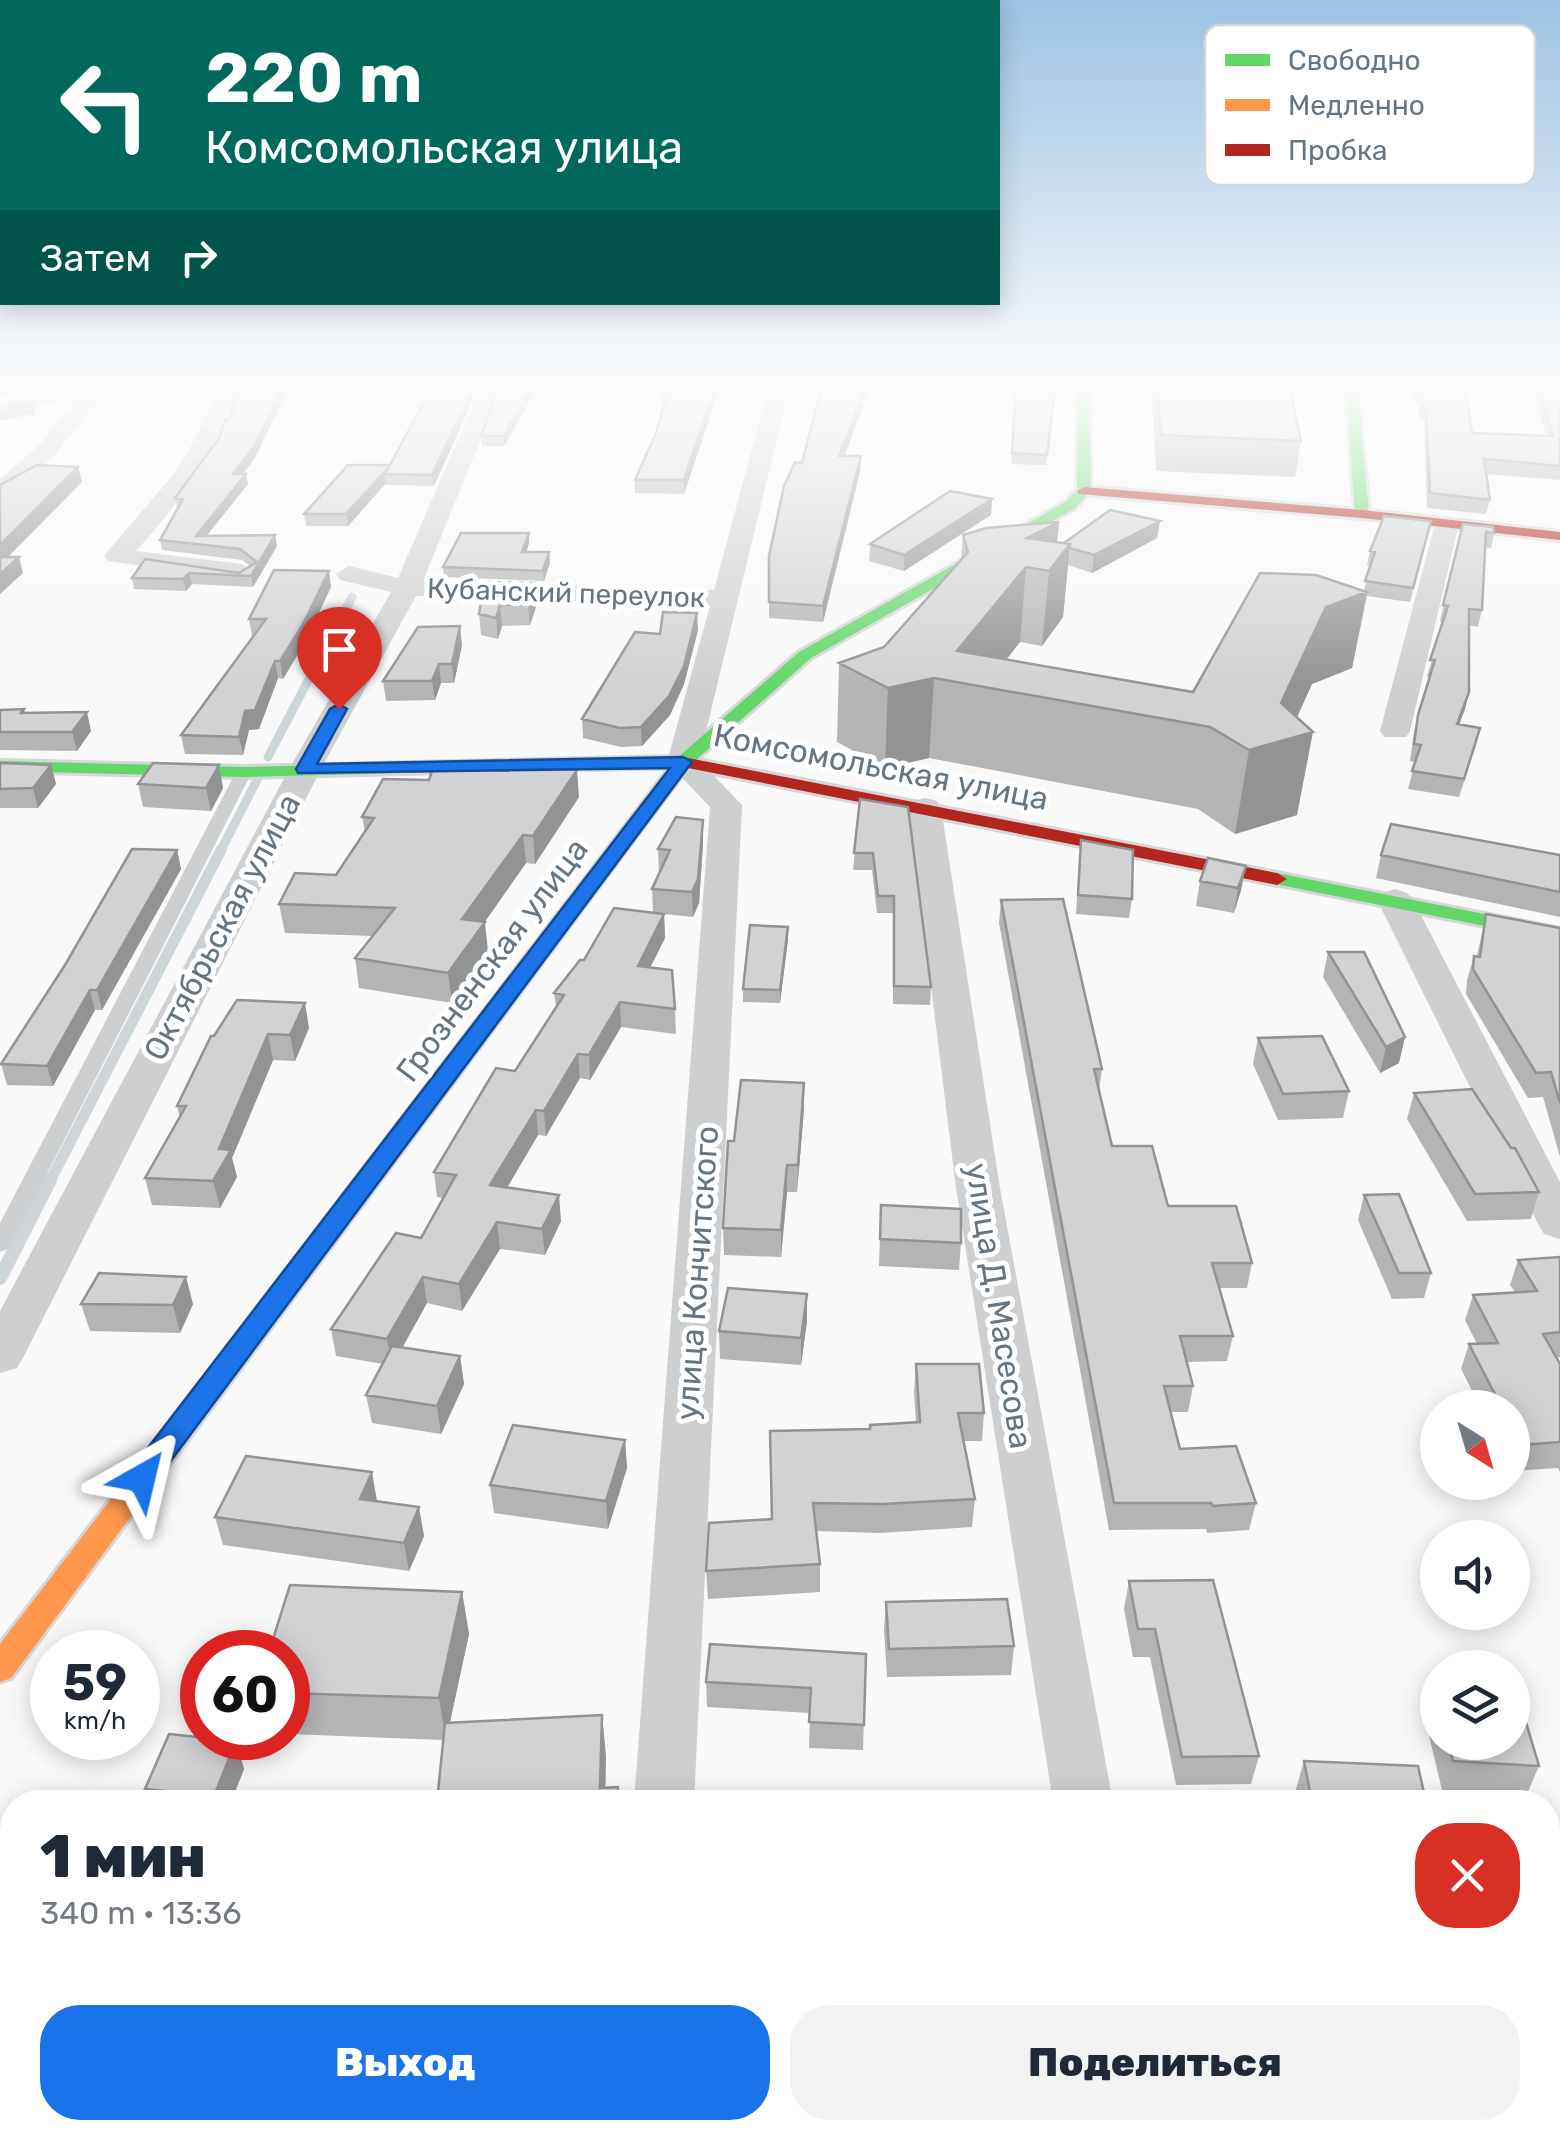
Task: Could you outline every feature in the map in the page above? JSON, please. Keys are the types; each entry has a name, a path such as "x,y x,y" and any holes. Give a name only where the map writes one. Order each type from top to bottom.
{"street":[{"path":"176,489 164,508 117,556 242,572"},
{"name":"Октябрьская улица","path":"0,1356 304,769 407,588 450,489"},
{"path":"683,762 753,489"},
{"path":"1360,489 1362,514"},
{"path":"1084,491 1362,514 1560,536"},
{"name":"Грозненская улица","path":"0,1668 683,762 804,655 1000,547 1069,506 1084,491"},
{"path":"1395,731 1448,524"},
{"name":"Кубанский переулок","path":"349,574 407,588 724,598"},
{"name":"Комсомольская улица","path":"0,766 244,772 683,762 1560,935"},
{"name":"улица Кончитского","path":"665,1790 726,805 683,762"},
{"name":"улица Д. Масесова","path":"925,808 978,1188 1081,1790"},
{"path":"1395,900 1560,1224"}],"lane":[{"path":"0,1244 244,772"}],"building":[{"path":"0,489 56,489 0,545"},
{"path":"182,489 234,489 196,536 275,535 251,576 189,573 183,579 132,578 145,559 239,573 257,562 240,549 160,540 183,499 175,498"},
{"path":"327,489 369,489 346,514 304,514"},
{"path":"783,489 853,489 823,606 769,602 769,556"},
{"path":"1430,489 1488,489 1490,500 1430,493"},
{"path":"950,491 992,499 904,555 870,544"},
{"path":"1110,510 1160,521 1094,555 1064,543"},
{"path":"1384,516 1431,521 1413,588 1365,581 1375,552 1370,551"},
{"path":"1059,522 1027,538 1070,544 1049,571 1026,567 957,651 1193,692 1260,573 1316,575 1367,592 1326,607 1281,703 1313,732 1249,750 1210,727 934,678 888,688 839,663 884,647 968,552 963,535 986,528"},
{"path":"1463,524 1493,527 1494,533 1486,532 1482,610 1469,609 1469,692 1457,724 1480,728 1464,779 1412,771 1421,745 1414,744 1418,715 1435,660 1430,660 1448,606 1443,605"},
{"path":"461,533 529,533 522,552 549,552 543,571 443,567"},
{"path":"0,557 19,557 0,574"},
{"path":"274,570 329,571 303,624 280,661 275,661 255,710 245,711 239,737 181,735 266,619 249,619"},
{"path":"484,582 535,583 528,604 500,605 496,618 479,614"},
{"path":"663,612 697,613 684,666 669,696 641,727 620,728 582,719 635,632 660,634"},
{"path":"460,626 452,664 439,664 432,681 383,681 418,627"},
{"path":"24,709 21,713 87,712 72,732 0,732 0,710"},
{"path":"506,762 577,770 533,836 523,835 462,919 485,922 448,973 355,958 395,908 279,904 295,873 336,875 374,818 362,817 383,779 429,780 434,765 502,768"},
{"path":"0,763 51,765 33,788 0,789"},
{"path":"153,763 219,765 206,788 138,784"},
{"path":"860,799 908,807 931,987 894,986 894,896 878,896 873,853 854,853"},
{"path":"676,817 703,820 698,879 692,892 652,889 670,850 658,849"},
{"path":"1391,824 1560,855 1560,892 1381,855"},
{"path":"1081,840 1133,850 1132,899 1078,895"},
{"path":"132,849 177,850 97,990 90,990 47,1066 1,1064 65,965"},
{"path":"1208,858 1246,866 1238,888 1200,881"},
{"path":"1063,899 1102,1069 1094,1069 1112,1146 1152,1146 1168,1206 1236,1206 1252,1263 1212,1263 1233,1336 1180,1336 1193,1386 1164,1386 1180,1449 1236,1446 1256,1503 1114,1503 1001,900"},
{"path":"614,908 664,914 638,966 672,970 675,1009 620,1002 589,1055 578,1054 544,1111 536,1110 490,1185 559,1195 542,1229 497,1222 459,1284 423,1277 387,1339 331,1329 396,1233 421,1238 456,1175 434,1172 496,1068 515,1071 564,995 554,993 584,960"},
{"path":"1486,914 1560,928 1560,1103 1551,1072 1536,1073 1473,969 1474,956 1480,957"},
{"path":"750,925 788,927 780,990 743,989"},
{"path":"1328,952 1364,952 1405,1037 1386,1047"},
{"path":"237,1000 305,1003 290,1035 268,1034 219,1149 231,1150 213,1181 145,1178 186,1106 177,1106 211,1036"},
{"path":"1322,1036 1349,1091 1283,1094 1258,1038"},
{"path":"741,1080 804,1083 798,1165 787,1165 781,1230 723,1228 728,1141 734,1141"},
{"path":"1472,1089 1511,1148 1515,1148 1539,1192 1475,1194 1414,1093"},
{"path":"1399,1194 1431,1273 1399,1273 1364,1195"},
{"path":"881,1205 961,1209 961,1243 880,1239"},
{"path":"1560,1257 1560,1332 1543,1334 1560,1364 1560,1442 1530,1444 1530,1390 1493,1390 1469,1344 1498,1343 1473,1295 1537,1291 1518,1260"},
{"path":"99,1273 186,1277 173,1305 81,1304"},
{"path":"728,1288 807,1294 801,1338 719,1331"},
{"path":"392,1346 460,1356 437,1406 366,1395"},
{"path":"916,1364 979,1364 984,1413 958,1413 975,1499 813,1503 820,1564 706,1571 709,1523 772,1519 770,1431 870,1429 870,1425 920,1422"},
{"path":"513,1425 625,1440 606,1501 490,1485"},
{"path":"246,1456 372,1472 360,1499 419,1507 404,1543 215,1517"},
{"path":"1213,1580 1259,1756 1182,1757 1155,1629 1138,1629 1129,1581"},
{"path":"290,1585 462,1592 439,1698 310,1694 310,1630 276,1630"},
{"path":"1007,1599 1014,1646 889,1649 886,1602"},
{"path":"710,1644 866,1654 864,1725 809,1722 811,1688 706,1682"},
{"path":"602,1715 600,1788 618,1790 438,1790 445,1723"},
{"path":"169,1734 180,1735 180,1760 228,1760 216,1790 145,1789"},
{"path":"1530,1736 1539,1766 1453,1761 1530,1760"},
{"path":"1304,1761 1418,1766 1423,1790 1310,1790"}],"waterway":[{"path":"268,757 352,597"},
{"path":"220,852 257,780"},
{"path":"49,1183 221,850"},
{"path":"0,1278 50,1180"}],"traffic: fast":[{"path":"649,807 683,762 805,655 1069,506 1084,489"},
{"path":"1360,489 1362,514"},
{"path":"0,766 244,772 587,764"},
{"path":"1277,879 1560,935"}],"traffic: slow":[{"path":"0,1668 306,1262"}],"traffic: jam":[{"path":"1084,491 1362,514 1560,536"},
{"path":"587,764 683,762 1277,879"},
{"path":"306,1262 649,807"}],"route":[{"path":"142,1478 683,762 304,769 339,709"}]}
